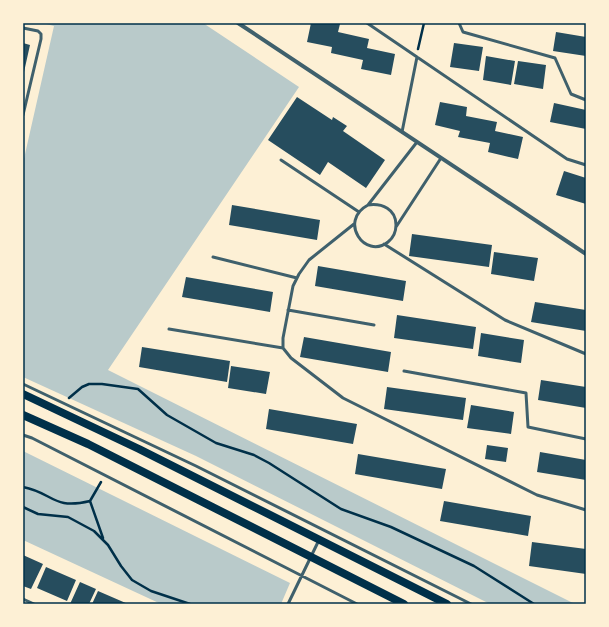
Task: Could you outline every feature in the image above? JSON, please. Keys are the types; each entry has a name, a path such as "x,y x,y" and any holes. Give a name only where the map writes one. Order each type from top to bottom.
{"main road":[{"path":"23,394 126,442 447,604"},
{"path":"23,416 88,444 404,604"}],"street":[{"path":"238,23 586,254"}],"lane":[{"path":"367,23 567,159 586,165"},
{"path":"459,23 463,32 555,58 571,94 586,100"},
{"path":"23,28 38,31 41,34 41,39 23,115"},
{"path":"402,132 417,57"},
{"path":"417,142 368,206 359,212 354,224 310,260 297,278 282,338 283,348 291,358 343,398 537,495 586,510"},
{"path":"354,224 355,232 363,242 373,246 384,244 393,237 396,227 441,158"},
{"path":"281,160 359,212"},
{"path":"368,206 382,205 388,208 393,214 396,227"},
{"path":"384,244 505,320 586,354"},
{"path":"213,257 297,278"},
{"path":"288,310 374,325"},
{"path":"169,329 283,348"},
{"path":"404,371 526,393 528,427 586,438"},
{"path":"23,384 196,466 471,604"},
{"path":"23,436 32,438 357,604"},
{"path":"288,604 319,540"},
{"path":"23,599 34,604"}],"path":[{"path":"417,57 424,23"},
{"path":"63,403 82,387 89,384 102,384 138,389 167,415 216,443 254,455 341,509 391,527 474,566 534,604"},
{"path":"103,540 90,501 104,475"},
{"path":"23,487 31,488 59,503 66,505 90,501"},
{"path":"23,507 38,514 68,518 94,531 108,545 120,566 132,580 152,591 190,604"}],"shaded area":[{"path":"42,23 203,23 299,87 108,370 575,604 490,604 196,456 23,377 23,163 54,26"},
{"path":"23,451 290,583 281,604 161,604 23,540"}],"building":[{"path":"311,23 340,24 338,32 369,39 367,48 395,54 391,75 361,69 363,60 331,53 332,47 307,42"},
{"path":"556,32 586,37 586,56 553,51"},
{"path":"23,43 30,45 24,72 23,72"},
{"path":"454,43 483,47 479,71 450,67"},
{"path":"486,56 515,61 511,85 483,80"},
{"path":"518,61 546,65 543,89 514,84"},
{"path":"297,97 332,120 333,117 347,126 343,131 385,160 366,188 328,162 320,175 268,140"},
{"path":"440,102 467,107 466,116 497,122 495,131 523,137 518,159 488,152 490,143 458,137 460,131 435,125"},
{"path":"554,103 586,110 586,129 550,122"},
{"path":"564,171 586,178 586,204 556,195"},
{"path":"232,205 320,220 317,240 229,225"},
{"path":"412,234 492,245 489,267 409,256"},
{"path":"494,252 538,258 534,281 491,274"},
{"path":"318,266 406,281 403,301 315,286"},
{"path":"186,277 273,292 270,312 182,297"},
{"path":"535,302 586,310 586,331 531,322"},
{"path":"397,315 476,327 473,349 394,338"},
{"path":"481,333 524,340 521,363 478,356"},
{"path":"304,337 391,352 388,372 300,357"},
{"path":"142,347 230,361 227,382 139,367"},
{"path":"231,366 270,372 266,394 228,388"},
{"path":"541,380 586,387 586,408 538,400"},
{"path":"387,387 466,398 463,420 384,409"},
{"path":"471,405 514,412 511,434 467,428"},
{"path":"269,409 357,424 353,444 266,429"},
{"path":"487,445 508,448 506,462 485,459"},
{"path":"540,452 586,460 586,480 537,472"},
{"path":"358,454 446,469 442,489 355,474"},
{"path":"444,501 531,516 528,536 440,521"},
{"path":"532,542 586,549 586,574 529,566"},
{"path":"23,555 43,564 31,589 23,586"},
{"path":"46,567 76,580 67,601 37,588"},
{"path":"80,582 96,589 89,604 70,604"},
{"path":"98,591 128,604 92,604"}]}
